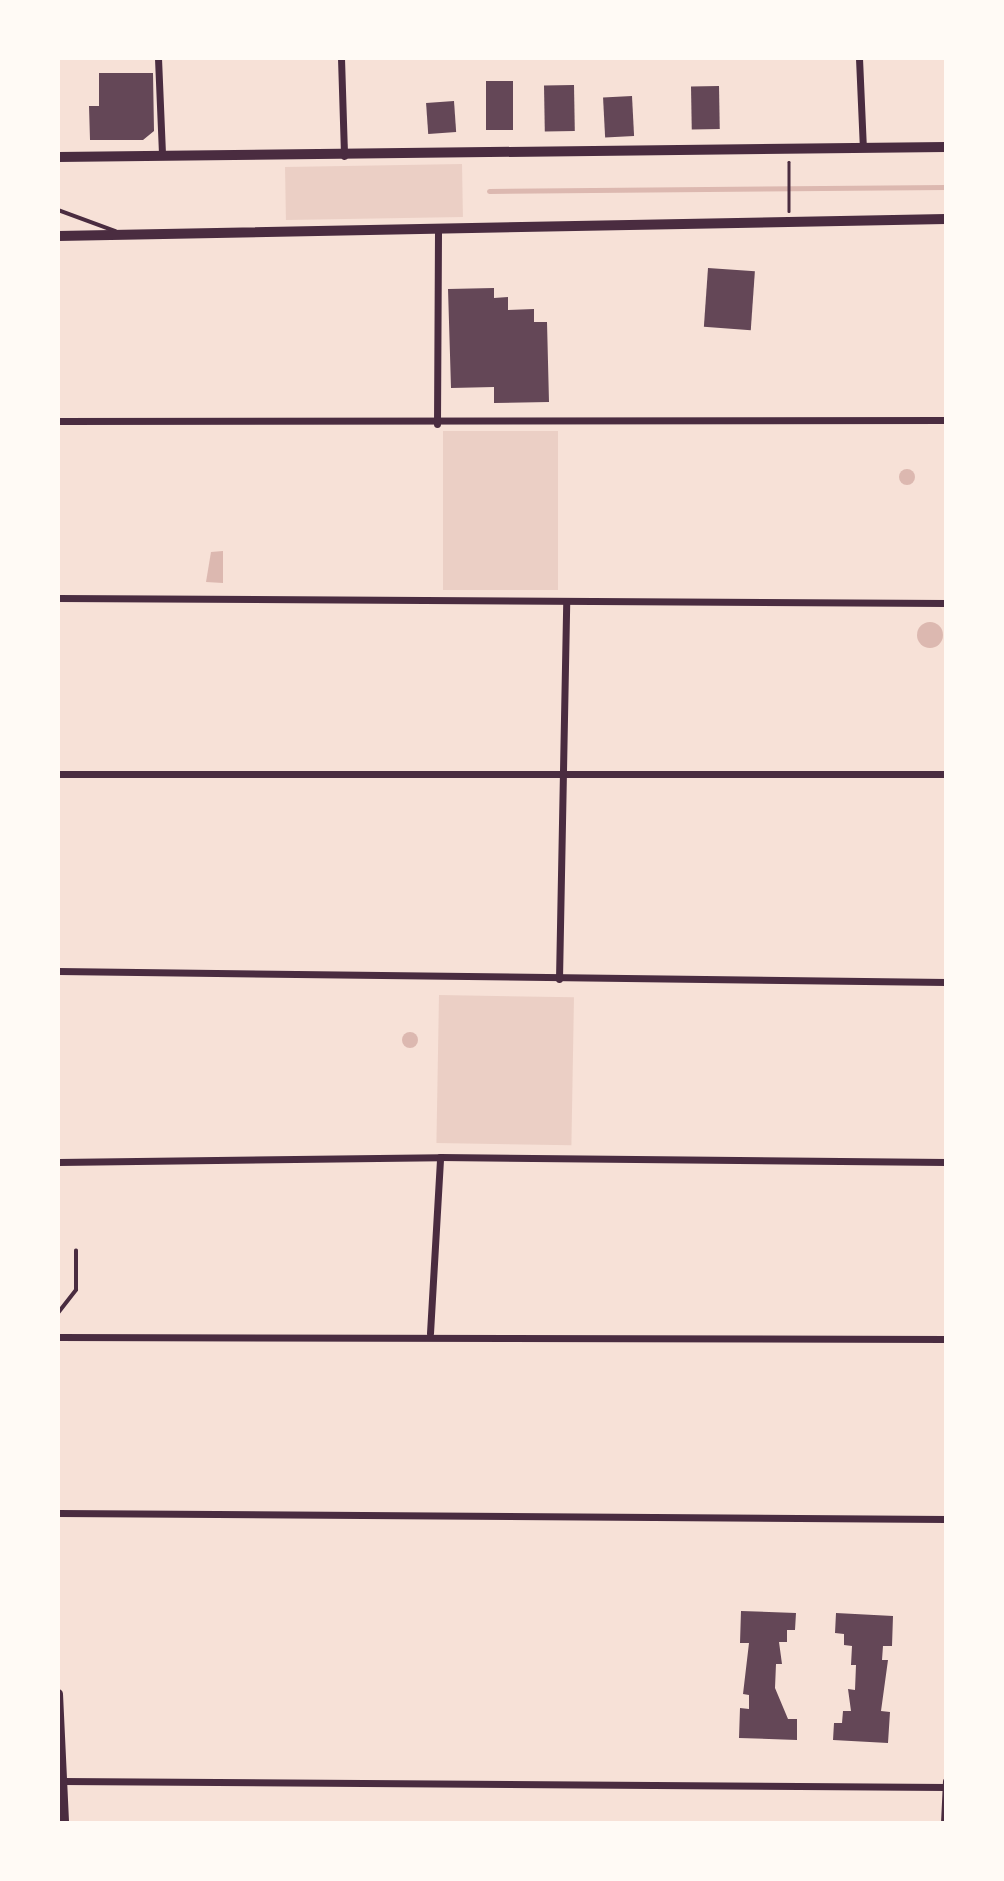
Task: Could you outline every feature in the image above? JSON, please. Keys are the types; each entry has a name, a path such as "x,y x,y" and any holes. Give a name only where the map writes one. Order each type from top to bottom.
{"main road":[{"path":"58,157 162,153 344,156 946,147"},
{"path":"58,236 116,231 946,219"},
{"path":"58,1694 64,1823"}],"street":[{"path":"159,58 162,153"},
{"path":"341,58 344,156"},
{"path":"859,58 863,148"},
{"path":"437,424 438,226"},
{"path":"58,421 437,424 946,419"},
{"path":"58,598 946,603"},
{"path":"559,979 566,601"},
{"path":"58,774 946,774"},
{"path":"58,971 946,982"},
{"path":"430,1333 440,1157"},
{"path":"58,1162 440,1157 946,1162"},
{"path":"58,1337 430,1333 946,1339"},
{"path":"58,1513 946,1518"},
{"path":"62,1781 946,1787"},
{"path":"944,1823 946,1781"}],"lane":[{"path":"58,210 116,231"},
{"path":"58,1312 76,1290 76,1251"}],"path":[{"path":"789,150 789,196"}],"shaded area":[{"path":"462,164 463,217 286,220 285,167"},
{"path":"443,431 558,431 558,590 443,590"},
{"path":"907,469 913,471 913,483 907,485 901,483 899,477 901,471"},
{"path":"223,551 223,583 206,582 211,552"},
{"path":"930,622 939,626 943,635 939,644 930,648 921,644 917,635 921,626"},
{"path":"439,995 574,997 571,1145 436,1143"},
{"path":"407,1032 413,1032 418,1040 416,1046 407,1048 402,1043 402,1037"}],"building":[{"path":"99,73 153,73 154,131 143,140 90,140 89,106 99,106"},
{"path":"486,81 513,81 513,130 486,130"},
{"path":"574,85 575,131 545,132 544,86"},
{"path":"691,86 719,86 720,129 692,129"},
{"path":"632,96 634,136 605,137 603,98"},
{"path":"454,101 456,132 428,134 426,103"},
{"path":"708,268 755,271 751,330 704,327"},
{"path":"494,288 494,298 508,297 508,310 534,309 534,322 547,322 549,402 494,403 494,387 451,388 448,289"},
{"path":"741,1611 796,1613 795,1630 787,1630 787,1642 779,1642 782,1664 776,1664 775,1688 788,1719 797,1719 797,1740 739,1738 740,1708 749,1709 749,1695 743,1694 749,1643 740,1643"},
{"path":"836,1613 893,1616 892,1646 883,1646 882,1660 888,1660 881,1711 890,1712 888,1743 833,1740 834,1723 842,1723 843,1711 851,1711 848,1689 855,1690 856,1665 851,1665 852,1646 844,1645 844,1634 835,1633"}],"waterway":[{"path":"489,191 946,187"}]}
